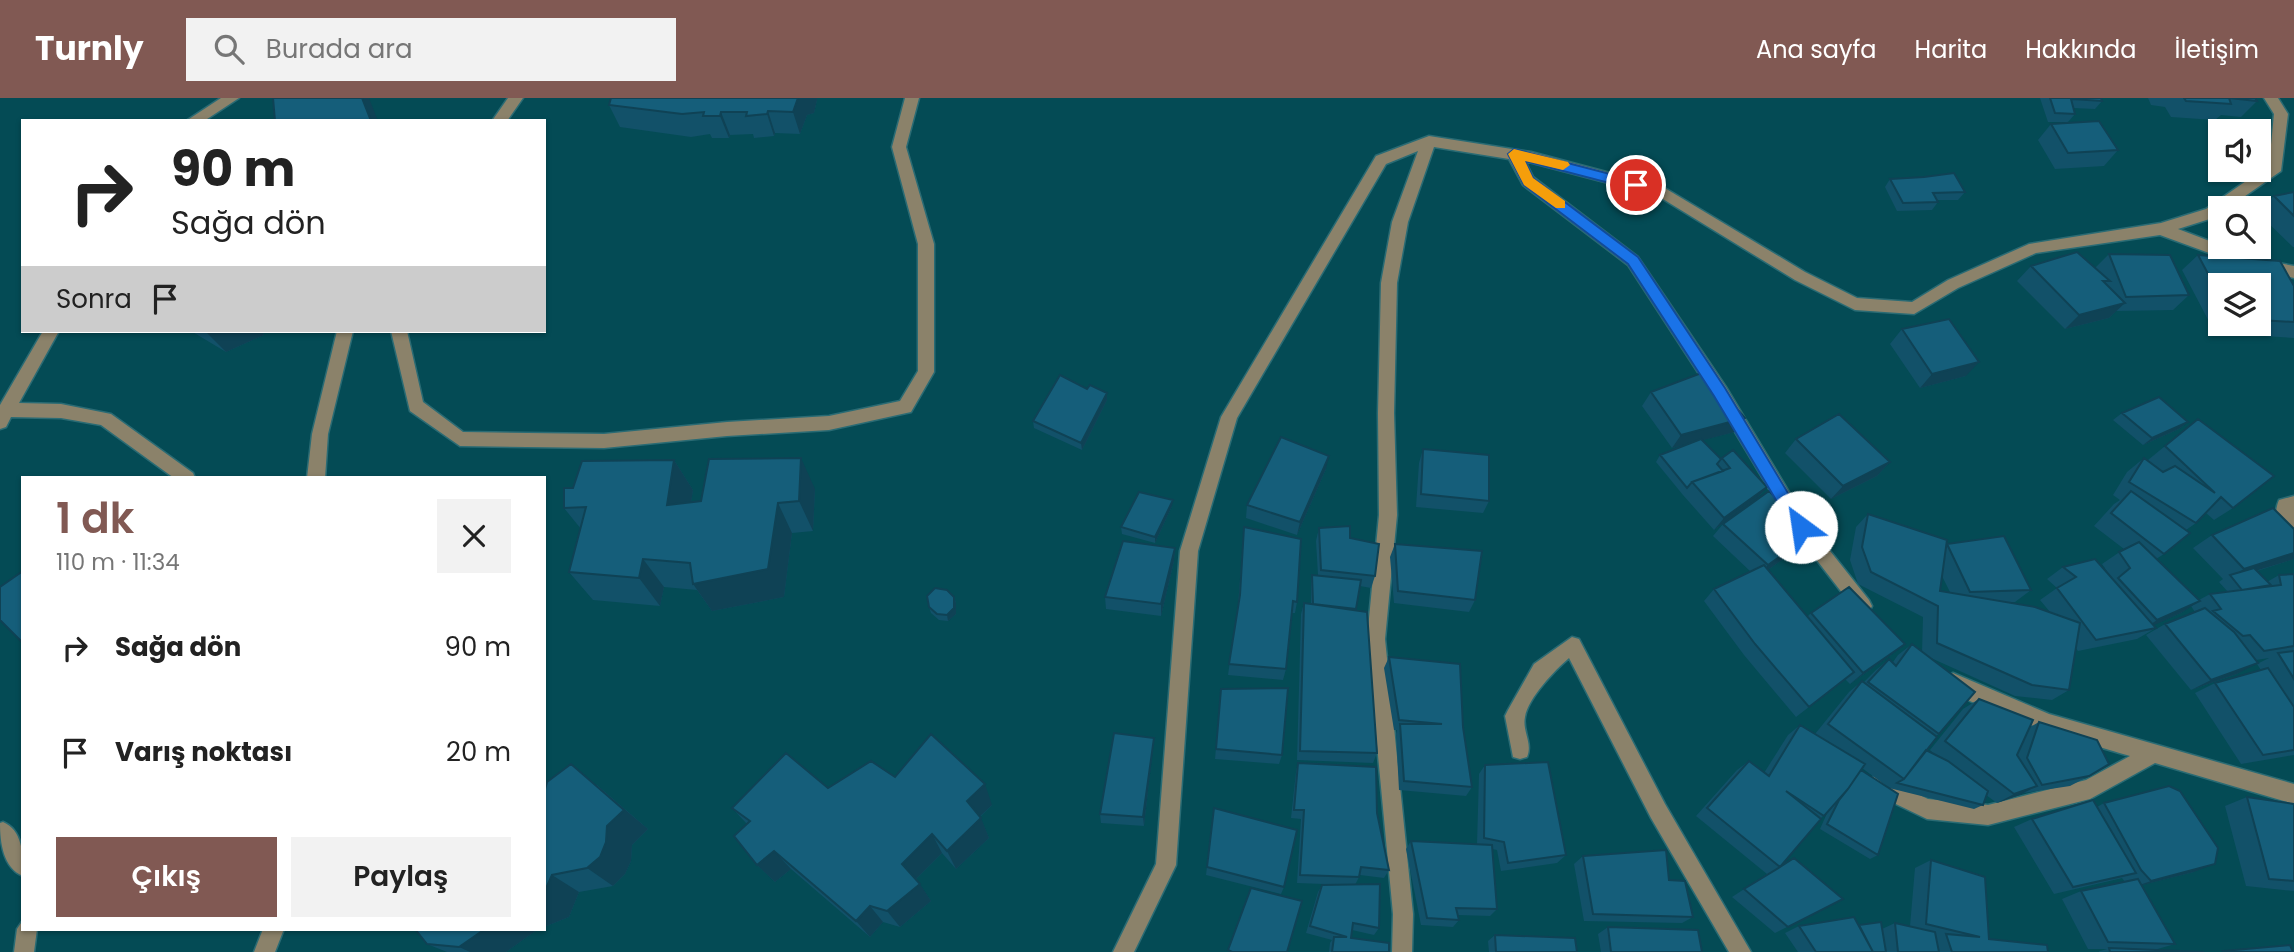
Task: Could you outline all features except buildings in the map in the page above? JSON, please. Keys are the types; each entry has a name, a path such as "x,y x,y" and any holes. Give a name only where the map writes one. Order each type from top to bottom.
{"street":[{"path":"197,119 232,98"},
{"path":"500,119 516,98"},
{"path":"399,333 416,406 460,439 604,440 829,423 905,407 926,372 926,244 898,146 912,98"},
{"path":"1123,952 1166,865 1189,551 1229,417 1381,160 1430,141 1514,154 1663,192 1800,276 1855,304 1914,308 1953,284 2034,248 2161,229 2211,213 2276,167 2281,114 2271,98"},
{"path":"1402,952 1403,914 1376,639 1388,515 1386,413 1390,283 1400,222 1430,141"},
{"path":"1514,154 1528,181 1633,261 1720,392 1801,527 1872,615"},
{"path":"2161,229 2255,264 2294,272"},
{"path":"3,416 50,333"},
{"path":"316,476 320,434 345,333"},
{"path":"3,416 61,411 105,419 184,476"},
{"path":"2294,503 2285,505 2287,532 2294,538"},
{"path":"1520,750 1515,716 1541,670 1572,645 1658,811 1741,952"},
{"path":"1939,674 1974,693 2049,723 2294,793"},
{"path":"1861,774 1927,809 1988,815 2090,789 2154,753"},
{"path":"1,831 21,863"},
{"path":"24,952 27,931"},
{"path":"264,952 273,931"}],"slow traffic":[{"path":"1561,204 1528,181 1514,154 1563,165"}],"route":[{"path":"1636,185 1514,154 1528,181 1633,261 1720,392 1801,527"}]}
